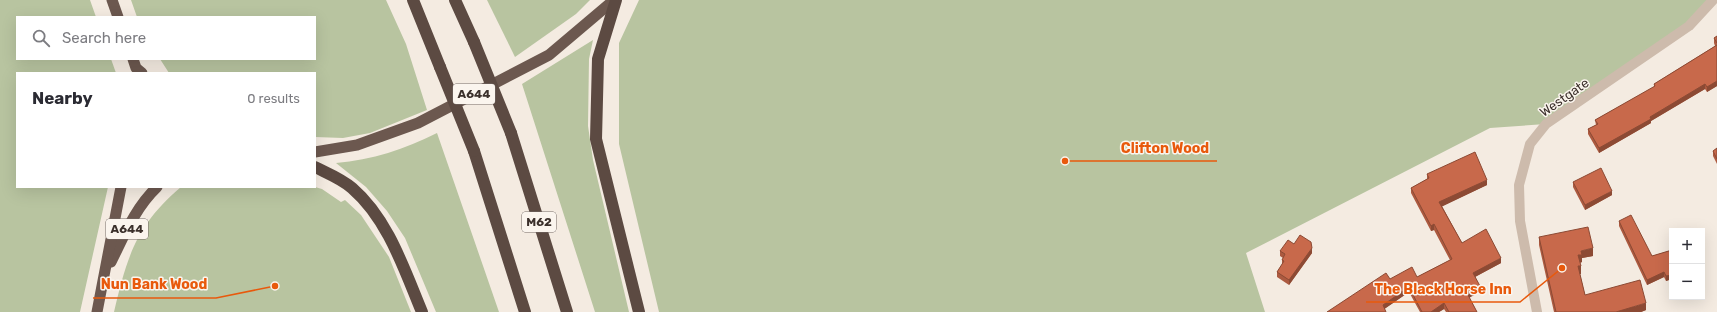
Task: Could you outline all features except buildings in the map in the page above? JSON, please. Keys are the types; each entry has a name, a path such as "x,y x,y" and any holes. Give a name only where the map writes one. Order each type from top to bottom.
{"highway":[{"path":"112,0 118,16"},
{"path":"413,0 474,151 524,312"},
{"name":"M62","path":"455,0 474,42 511,133 567,312"},
{"path":"615,0 598,59 596,139 639,312"},
{"name":"A644","path":"316,152 358,146 418,123 549,55 615,0"},
{"path":"316,168 351,187 370,206 398,253 422,312"},
{"name":"A644","path":"97,312 121,188"},
{"name":"A644","path":"105,276 144,199 155,188"}],"street":[{"name":"Westgate","path":"1538,312 1520,221 1519,185 1530,144 1546,124 1689,26 1713,0"}],"green space":[{"path":"0,0 90,0 96,16 16,16 16,60 111,60 116,72 16,72 16,188 108,188 80,312 0,312"},
{"path":"131,0 386,0 406,44 427,110 370,133 343,138 316,137 316,72 168,72 161,60 316,60 316,16 137,16"},
{"path":"487,0 590,0 576,14 515,57"},
{"path":"639,0 1713,0 1689,26 1546,124 1490,128 1246,253 1265,312 659,312 619,144 619,43"},
{"path":"593,40 589,59 588,126 593,160 629,312 595,312 522,84"},
{"path":"437,133 499,312 436,312 405,238 387,211 366,187 336,163 349,162 388,153"},
{"path":"316,187 322,189 341,202 345,200 361,215 389,257 411,312 114,312 129,258 136,243 143,229 153,215 180,188"}],"place":[{"name":"Clifton Wood","path":"1065,161"},
{"name":"The Black Horse Inn","path":"1562,268"},
{"name":"Nun Bank Wood","path":"275,286"}]}
